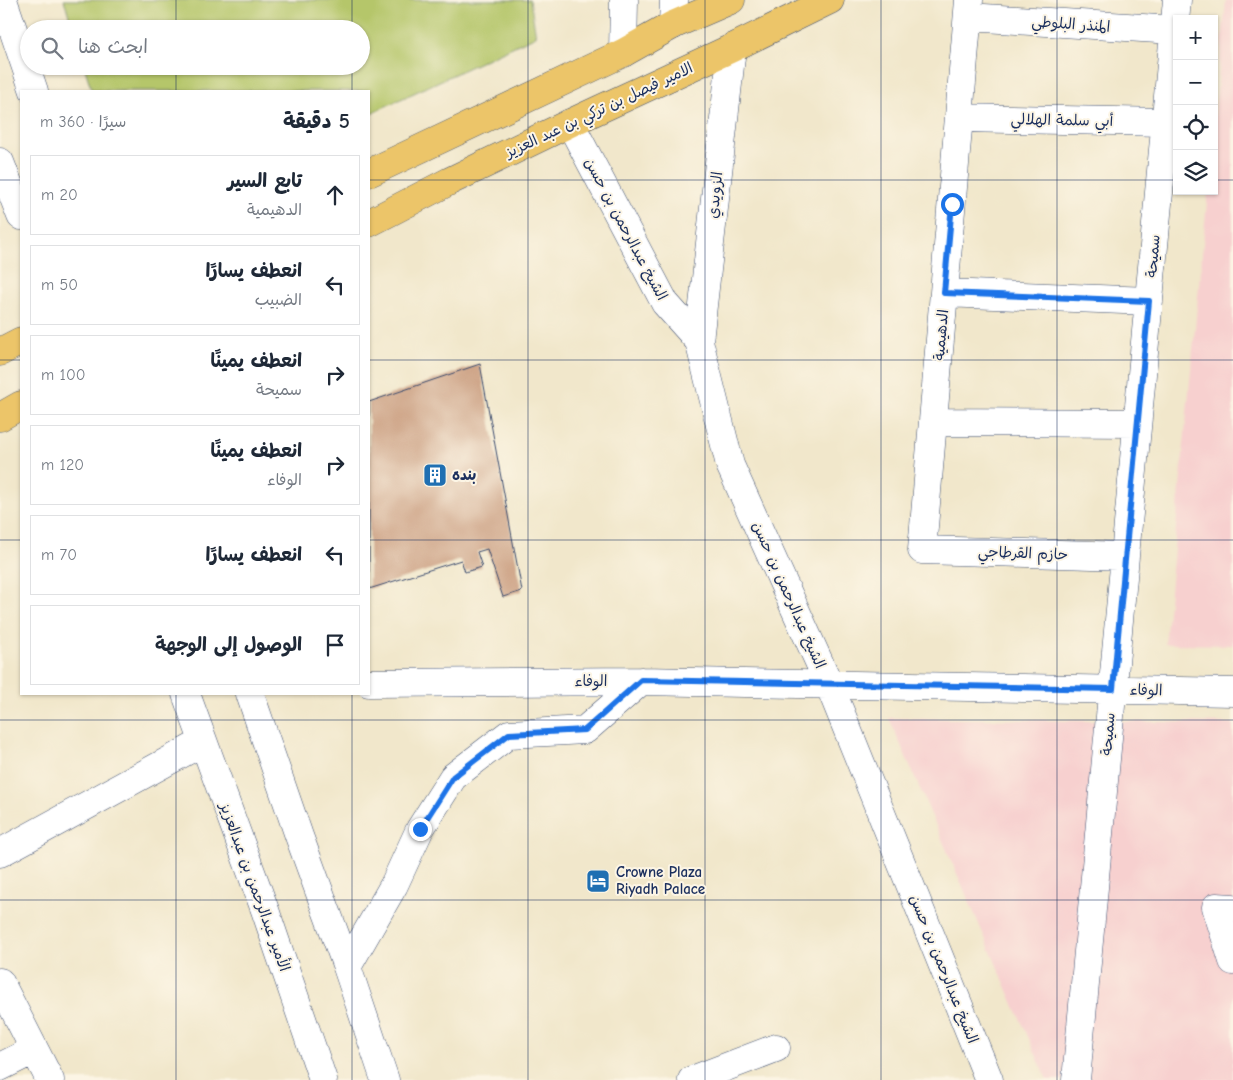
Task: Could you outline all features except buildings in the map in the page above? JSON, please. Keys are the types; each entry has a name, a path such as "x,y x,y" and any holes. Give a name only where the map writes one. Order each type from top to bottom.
{"main road":[{"path":"370,173 623,53 674,12 731,0"},
{"name":"الامير فيصل بن تركي بن عبد العزيز","path":"370,223 450,181 830,0"},
{"path":"0,352 20,342"},
{"path":"0,417 20,407"}],"street":[{"path":"3,0 20,50"},
{"path":"623,53 624,0"},
{"name":"سميحة","path":"1175,15 1176,0"},
{"name":"المنذر البلوطي","path":"969,8 1173,30"},
{"name":"الدهيمية","path":"922,550 969,8"},
{"name":"سميحة","path":"1076,1080 1173,42"},
{"name":"الزويدي","path":"699,341 732,48"},
{"path":"29,75 34,90"},
{"name":"أبي سلمة الهلالي","path":"959,118 1166,122"},
{"name":"الشيخ عبدالرحمن بن حسن","path":"570,123 665,303 699,341 730,465 829,684 989,1080"},
{"path":"0,162 20,213"},
{"path":"944,293 1149,301"},
{"path":"934,422 1137,423"},
{"name":"حازم القرطاجي","path":"922,550 1125,556"},
{"path":"347,967 394,884 420,829 453,777 509,734 585,730 641,680"},
{"name":"الوفاء","path":"370,682 641,680 1233,692"},
{"name":"الأمير عبدالرحمن بن عبدالعزيز","path":"186,695 323,1080"},
{"path":"250,695 385,1080"},
{"path":"0,853 203,742"},
{"path":"1233,908 1216,907 1233,961"},
{"path":"0,982 50,1080"},
{"path":"692,1080 776,1048"},
{"path":"0,1067 34,1050"}],"shaded area":[{"path":"1226,0 1233,0 1233,645 1165,644 1208,195 1218,195 1218,83"},
{"path":"889,718 1233,723 1233,1080 1047,1080"}],"green space":[{"path":"64,0 530,0 536,36 370,114 370,90 92,90 87,75 370,75 370,20 70,20"}],"place":[{"name":"بنده","path":"435,475"},
{"name":"Crowne Plaza Riyadh Palace","path":"598,881"}],"route":[{"path":"420,829 453,777 509,734 585,730 641,680 1113,689 1149,301 944,293 952,204"}]}
